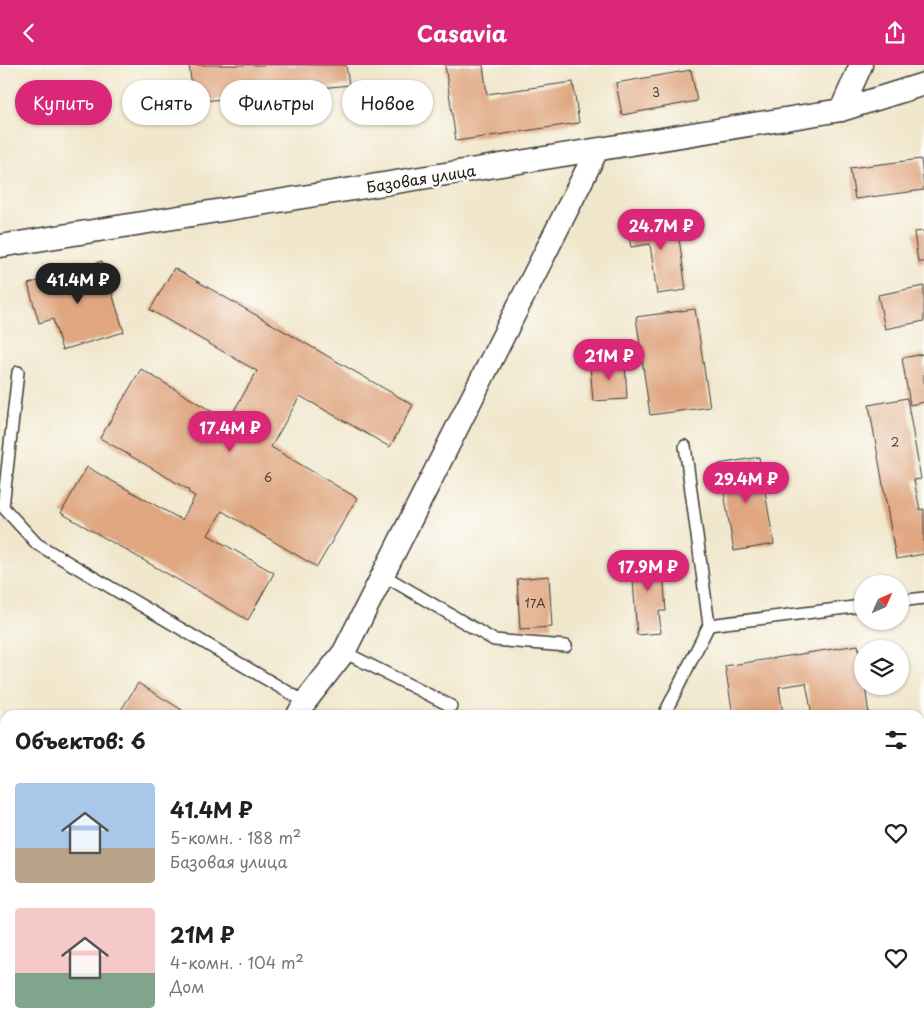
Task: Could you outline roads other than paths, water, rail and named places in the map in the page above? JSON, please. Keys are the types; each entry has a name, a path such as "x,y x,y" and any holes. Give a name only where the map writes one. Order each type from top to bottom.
{"street":[{"path":"841,110 861,65"},
{"name":"Базовая улица","path":"0,246 841,110 924,85"},
{"path":"302,709 344,652 597,150"}],"lane":[{"path":"18,372 1,506 37,544 302,709"},
{"path":"666,710 708,625 685,446"},
{"path":"383,575 494,641 566,646"},
{"path":"909,600 924,598"},
{"path":"708,625 854,606"},
{"path":"344,652 451,707"}]}
